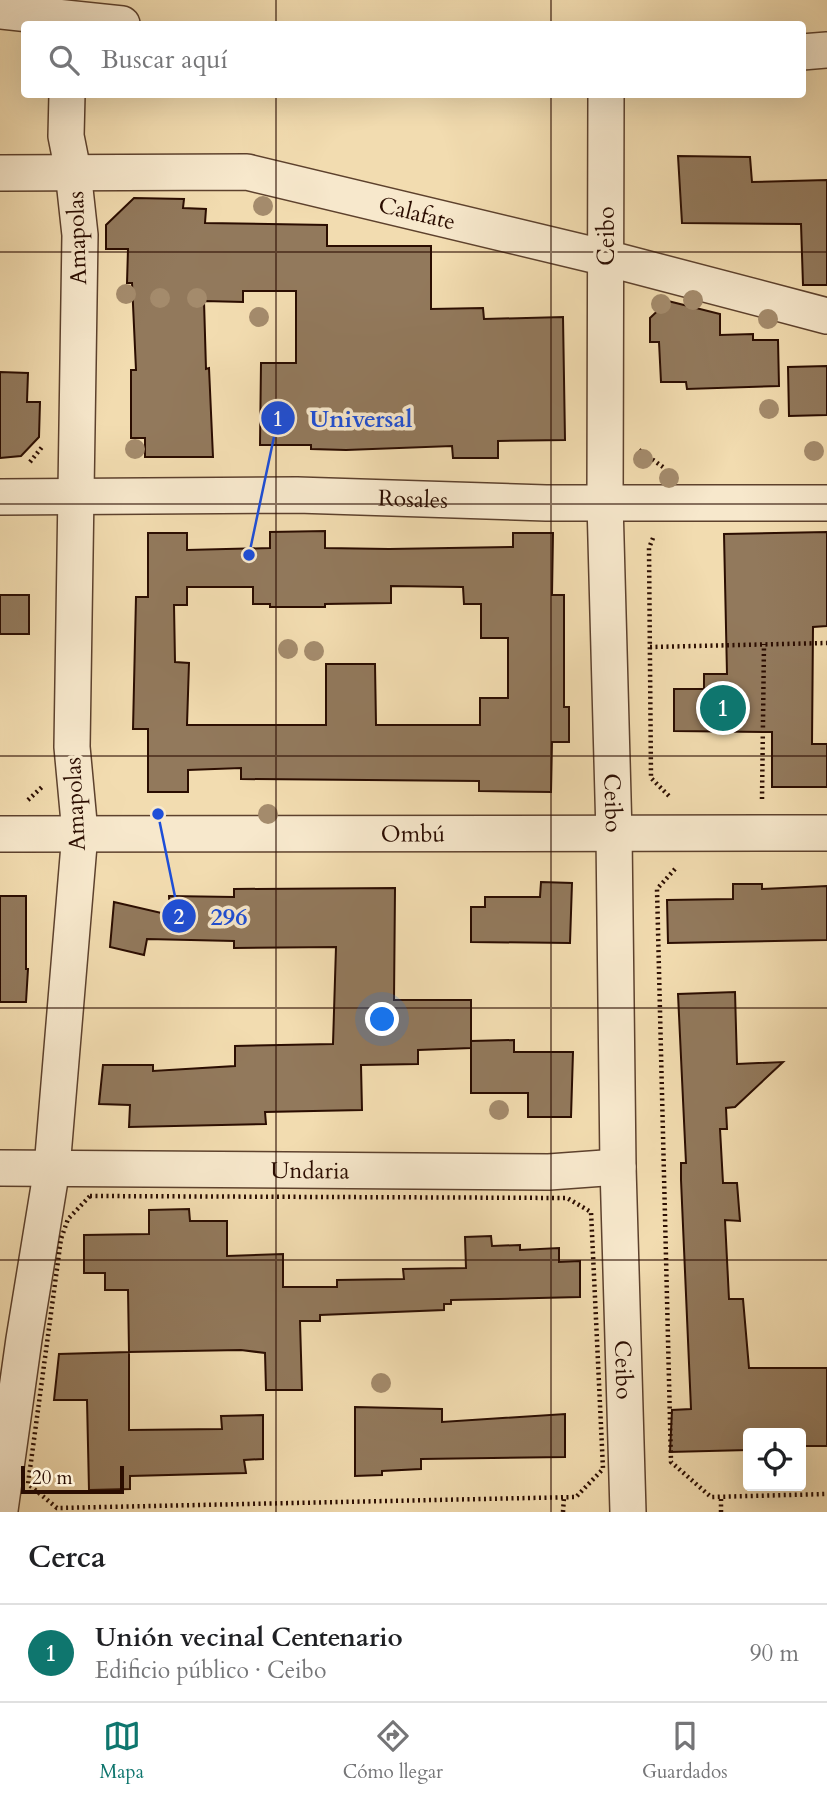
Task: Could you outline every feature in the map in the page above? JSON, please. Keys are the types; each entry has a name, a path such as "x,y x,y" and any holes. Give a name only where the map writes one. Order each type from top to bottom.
{"street":[{"path":"0,11 70,21"},
{"path":"806,52 827,50"},
{"name":"Amapolas","path":"0,1510 52,1168 80,833 72,747 80,234 66,136 67,98"},
{"name":"Ceibo","path":"606,98 605,503 614,834 618,1167 628,1512"},
{"name":"Calafate","path":"0,173 247,172 606,258 827,316"},
{"name":"Rosales","path":"0,497 297,495 605,503 827,503"},
{"name":"Ombú","path":"0,834 827,833"},
{"name":"Undaria","path":"0,1168 550,1172 618,1167"}],"path":[{"path":"638,437 638,450 664,468"},
{"path":"27,466 47,440"},
{"path":"649,548 652,778 675,802"},
{"path":"650,647 827,643"},
{"path":"762,803 764,644"},
{"path":"657,889 671,1462 711,1497 827,1494"},
{"path":"90,1196 567,1198 591,1212 603,1469 576,1497 564,1497 70,1510 57,1508 28,1485 61,1239 68,1219 90,1196"},
{"path":"564,1497 564,1512"},
{"path":"721,1497 721,1512"}],"building":[{"path":"678,156 750,157 752,182 827,180 827,285 803,285 801,224 682,223"},
{"path":"134,198 184,199 183,208 206,209 205,223 327,225 327,246 431,246 431,309 483,308 484,319 563,317 565,440 498,441 498,458 453,458 452,446 346,450 311,449 311,445 260,445 261,363 296,363 296,291 243,291 243,302 204,301 213,457 145,457 145,438 131,438 131,370 136,370 132,283 127,283 128,249 106,249 106,225"},
{"path":"668,301 720,314 720,335 753,334 753,340 778,340 779,386 687,389 686,382 661,382 659,342 650,342 650,318"},
{"path":"827,366 827,415 789,416 788,367"},
{"path":"0,372 28,373 27,402 40,402 39,437 21,456 0,458"},
{"path":"325,531 325,548 389,549 513,547 513,533 553,533 552,595 564,595 564,707 569,707 569,742 552,742 551,792 479,791 479,781 241,779 241,768 188,770 188,792 148,792 148,729 133,729 136,597 148,597 148,533 187,533 187,550 270,548 270,532","holes":["391,586 463,587 464,604 481,604 481,638 508,638 508,698 480,698 480,725 376,725 375,664 326,664 326,725 187,725 189,663 175,662 174,605 187,605 187,587 253,587 253,604 270,604 270,607 391,603"]},
{"path":"827,532 827,626 813,627 812,744 827,744 827,787 772,787 772,732 674,731 674,689 704,689 704,674 727,674 724,534"},
{"path":"0,595 29,595 29,634 0,634"},
{"path":"541,882 572,883 570,943 471,942 471,907 485,907 485,897 540,897"},
{"path":"733,884 762,884 762,889 827,886 827,940 668,943 667,900 733,899"},
{"path":"395,888 394,1000 471,1000 471,1048 418,1050 418,1064 361,1065 362,1110 265,1112 266,1124 129,1127 130,1105 99,1104 103,1065 153,1065 153,1071 235,1066 235,1046 333,1044 336,947 234,948 234,941 147,939 144,955 110,947 114,902 170,915 169,896 234,897 234,889"},
{"path":"0,896 26,896 26,1002 0,1002"},
{"path":"735,992 737,1064 783,1062 735,1107 726,1108 727,1129 720,1129 723,1183 737,1183 740,1221 725,1220 729,1299 743,1299 749,1368 827,1368 827,1446 806,1446 806,1428 743,1428 743,1450 670,1452 672,1410 691,1409 681,1180 681,1163 686,1163 678,994"},
{"path":"514,1040 514,1052 573,1052 571,1117 528,1117 528,1093 471,1093 471,1041"},
{"path":"189,1209 190,1221 227,1221 227,1256 283,1254 283,1287 337,1287 337,1280 404,1279 403,1269 466,1268 465,1237 491,1236 492,1246 520,1245 520,1250 559,1248 559,1262 580,1261 580,1297 451,1300 451,1304 444,1304 444,1310 320,1315 320,1321 300,1321 302,1390 266,1390 265,1353 241,1350 129,1352 128,1290 105,1290 105,1273 84,1273 84,1235 149,1234 149,1210"},
{"path":"129,1352 129,1430 222,1429 221,1416 263,1415 263,1459 244,1460 246,1473 130,1476 130,1489 89,1490 87,1400 54,1400 59,1354"},
{"path":"355,1407 442,1409 442,1422 565,1414 565,1457 421,1459 421,1469 382,1471 382,1475 355,1476"}],"place":[{"name":"Universal","path":"249,555"},
{"name":"Unión vecinal Centenario","path":"723,708"},
{"name":"296","path":"158,814"}]}
